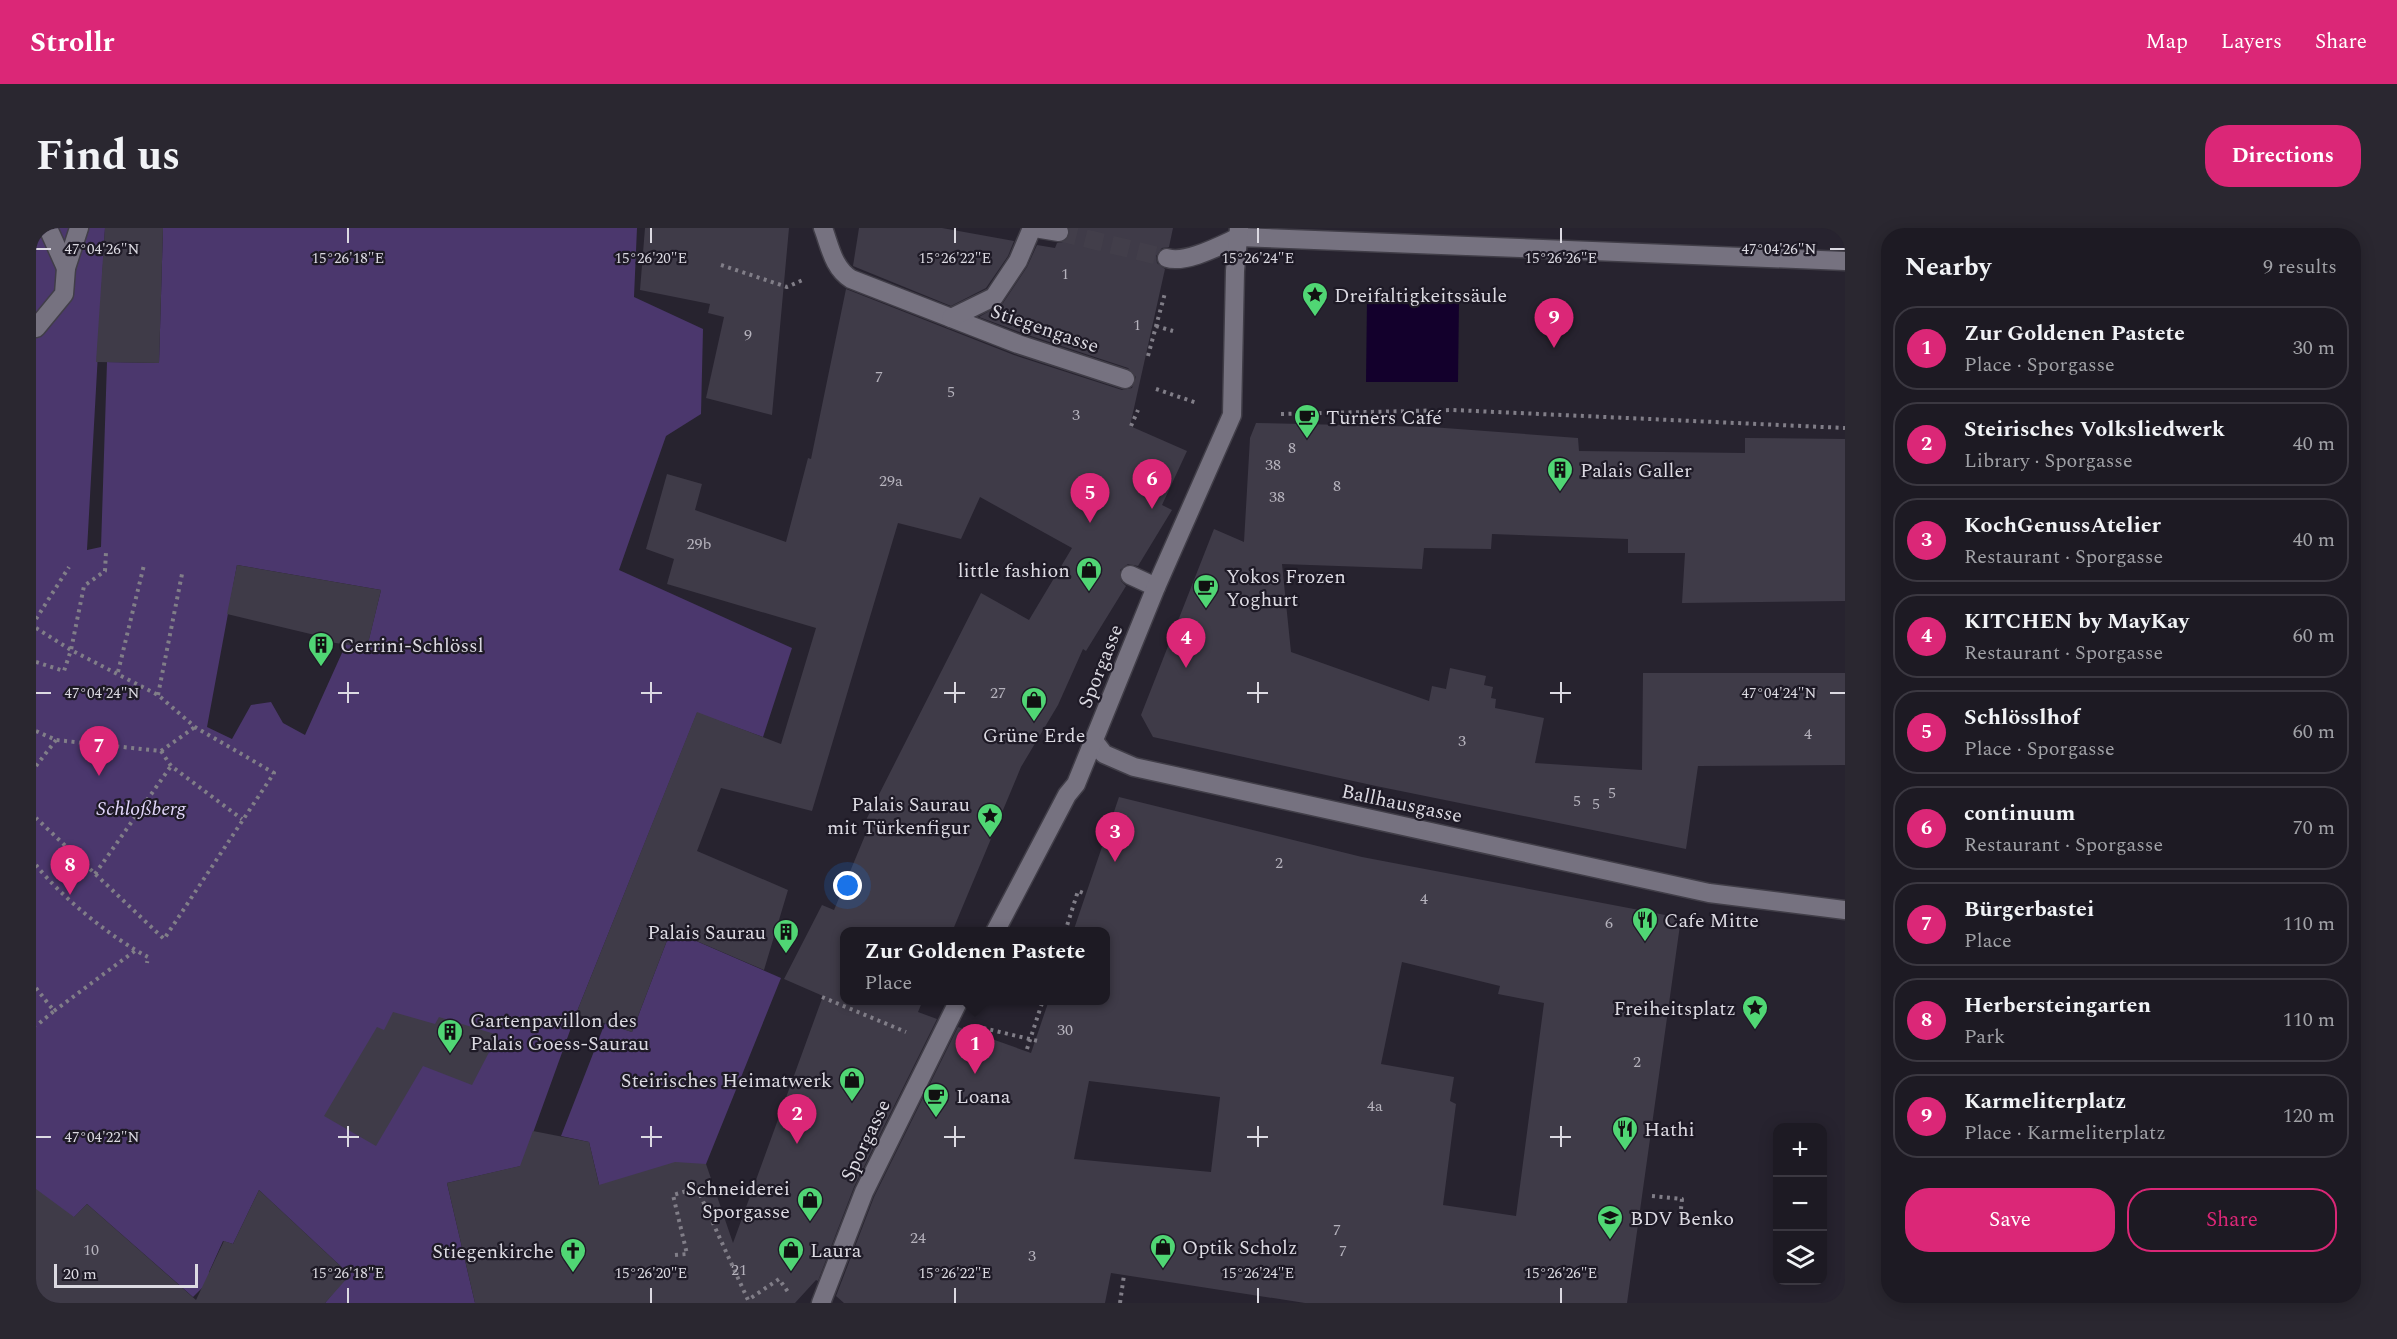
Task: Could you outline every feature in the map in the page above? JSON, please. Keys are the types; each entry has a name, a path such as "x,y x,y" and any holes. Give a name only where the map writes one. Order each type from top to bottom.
{"street":[{"path":"48,228 66,268"},
{"path":"36,328 64,294 66,268 79,228"},
{"path":"823,228 837,266"},
{"path":"1033,228 1059,232"},
{"name":"Stiegengasse","path":"951,318 994,297 1018,261 1033,228"},
{"path":"1167,258 1193,256 1239,232 1845,261"},
{"name":"Sporgasse","path":"998,927 1067,795 1076,784 1156,587 1233,411 1235,271 1239,232"},
{"name":"Stiegengasse","path":"837,266 851,279 1018,344 1125,379"},
{"path":"1130,575 1156,587"},
{"name":"Ballhausgasse","path":"1094,741 1104,754 1134,767 1709,893 1845,910"},
{"name":"Sporgasse","path":"821,1303 864,1192 957,1005"}],"path":[{"path":"721,265 787,286 837,266"},
{"path":"1146,365 1168,284"},
{"path":"1156,326 1173,331"},
{"path":"1281,414 1453,410 1845,428"},
{"path":"36,662 64,671 71,650 84,586 105,571 106,552"},
{"path":"118,672 144,564"},
{"path":"36,619 69,567"},
{"path":"158,695 182,574"},
{"path":"36,628 71,650 118,672 158,695 195,727 274,773 164,939 36,818"},
{"path":"36,731 56,740 161,751 195,727"},
{"path":"36,766 56,740"},
{"path":"161,751 171,766 242,819"},
{"path":"95,874 171,766"},
{"path":"36,865 82,910 148,957 147,963"},
{"path":"1067,927 1078,891 1086,894"},
{"path":"36,1026 136,950"},
{"path":"36,988 54,1011"},
{"path":"822,998 909,1033"},
{"path":"1027,1049 1041,1005"},
{"path":"974,1025 1038,1041"},
{"path":"675,1255 687,1254 673,1195 697,1188 748,1300 779,1280 790,1294"},
{"path":"1652,1196 1682,1199 1681,1209"},
{"path":"1120,1303 1124,1275"}],"green space":[{"name":"Schloßberg","path":"36,228 105,228 87,550 101,547 107,362 159,363 163,228 637,228 634,297 703,329 701,414 666,436 619,570 792,648 763,737 697,713 576,1014 521,1166 447,1183 475,1303 325,1303 349,1274 259,1190 233,1244 223,1241 209,1272 209,1281 193,1297 87,1204 36,1256","holes":["237,565 381,590 367,647 346,644 305,735 283,723 271,702 251,705 232,739 207,727"]},
{"path":"671,930 781,978 706,1164 602,1197 589,1142 561,1136 605,1023 632,1032"}],"shaded area":[{"path":"1367,298 1459,299 1458,382 1366,382"}],"building":[{"path":"105,228 163,228 159,363 96,362"},
{"path":"645,228 789,228 772,415 706,398 724,317 708,313 710,304 640,290"},
{"path":"859,228 942,228 1014,241 1008,256 986,288 951,306 853,266"},
{"path":"1069,228 1173,228 1169,247 1162,248 1156,256 1157,263 1165,269 1130,426 1187,451 1162,505 1172,510 1138,566 1128,564 1120,570 1121,581 1126,586 1086,651 1083,649 1058,705 1021,767 954,927 840,927 840,1005 921,1005 918,1012 937,1019 854,1187 818,1281 816,1280 795,1303 475,1303 447,1183 520,1166 533,1131 589,1142 599,1185 675,1162 706,1164 733,1243 823,996 784,979 822,905 834,910 869,826 864,824 981,593 1029,620 1072,548 980,497 961,539 898,523 812,811 721,788 697,851 788,890 764,970 671,930 632,1032 576,1014 697,712 781,744 816,628 667,584 674,559 646,549 667,474 702,484 695,510 786,542 808,458 811,459 846,289 1014,355 1122,390 1132,388 1136,377 1128,368 979,317 1003,303 1027,267 1037,245 1055,248 1057,243 1068,239"},
{"path":"1256,423 1431,427 1578,438 1579,451 1745,453 1745,438 1845,439 1845,601 1682,603 1685,553 1628,553 1628,539 1492,534 1491,549 1424,548 1422,569 1282,564 1291,652 1429,701 1432,686 1446,689 1450,668 1486,676 1484,685 1493,687 1491,698 1496,699 1495,708 1544,718 1535,763 1642,770 1643,673 1845,673 1845,765 1698,766 1686,849 1376,786 1153,737 1141,715 1214,529 1244,542 1250,438"},
{"name":"Cerrini-Schlössl","path":"237,565 381,590 367,648 317,640 319,636 227,614"},
{"path":"1119,797 1362,857 1681,918 1627,1303 1305,1303 1111,1273 1105,1303 844,1303 836,1296 874,1197 958,1027 1031,1053 1047,1005 1110,1005 1110,927 1075,927","holes":["1402,962 1500,986 1498,994 1544,1003 1516,1216 1443,1205 1456,1104 1450,1101 1454,1077 1381,1064","1089,1081 1220,1097 1211,1172 1074,1159"]},
{"path":"393,1012 435,1024 439,1017 498,1035 472,1085 423,1066 376,1146 324,1116 377,1027 384,1030"},
{"path":"36,1189 74,1217 87,1204 196,1300 224,1241 233,1244 259,1190 350,1275 325,1303 36,1303"}],"tunnel":[{"path":"1059,232 1167,258"}],"place":[{"name":"Dreifaltigkeitssäule","path":"1315,318"},
{"name":"Karmeliterplatz","path":"1554,348"},
{"name":"Turners Café","path":"1307,440"},
{"name":"Palais Galler","path":"1560,493"},
{"name":"continuum","path":"1152,509"},
{"name":"Schlösslhof","path":"1090,523"},
{"name":"little fashion","path":"1089,593"},
{"name":"Yokos Frozen Yoghurt","path":"1206,610"},
{"name":"Cerrini-Schlössl","path":"321,668"},
{"name":"KITCHEN by MayKay","path":"1186,668"},
{"name":"Grüne Erde","path":"1034,723"},
{"name":"Bürgerbastei","path":"99,776"},
{"name":"Palais Saurau mit Türkenfigur","path":"990,839"},
{"name":"KochGenussAtelier","path":"1115,862"},
{"name":"Herbersteingarten","path":"70,895"},
{"name":"Cafe Mitte","path":"1645,943"},
{"name":"Palais Saurau","path":"786,955"},
{"name":"Freiheitsplatz","path":"1755,1031"},
{"name":"Gartenpavillon des Palais Goess-Saurau","path":"450,1055"},
{"name":"Zur Goldenen Pastete","path":"975,1074"},
{"name":"Steirisches Heimatwerk","path":"852,1103"},
{"name":"Loana","path":"936,1119"},
{"name":"Steirisches Volksliedwerk","path":"797,1144"},
{"name":"Hathi","path":"1625,1152"},
{"name":"Schneiderei Sporgasse","path":"810,1223"},
{"name":"BDV Benko","path":"1610,1241"},
{"name":"Optik Scholz","path":"1163,1270"},
{"name":"Laura","path":"791,1273"},
{"name":"Stiegenkirche","path":"573,1274"}]}
